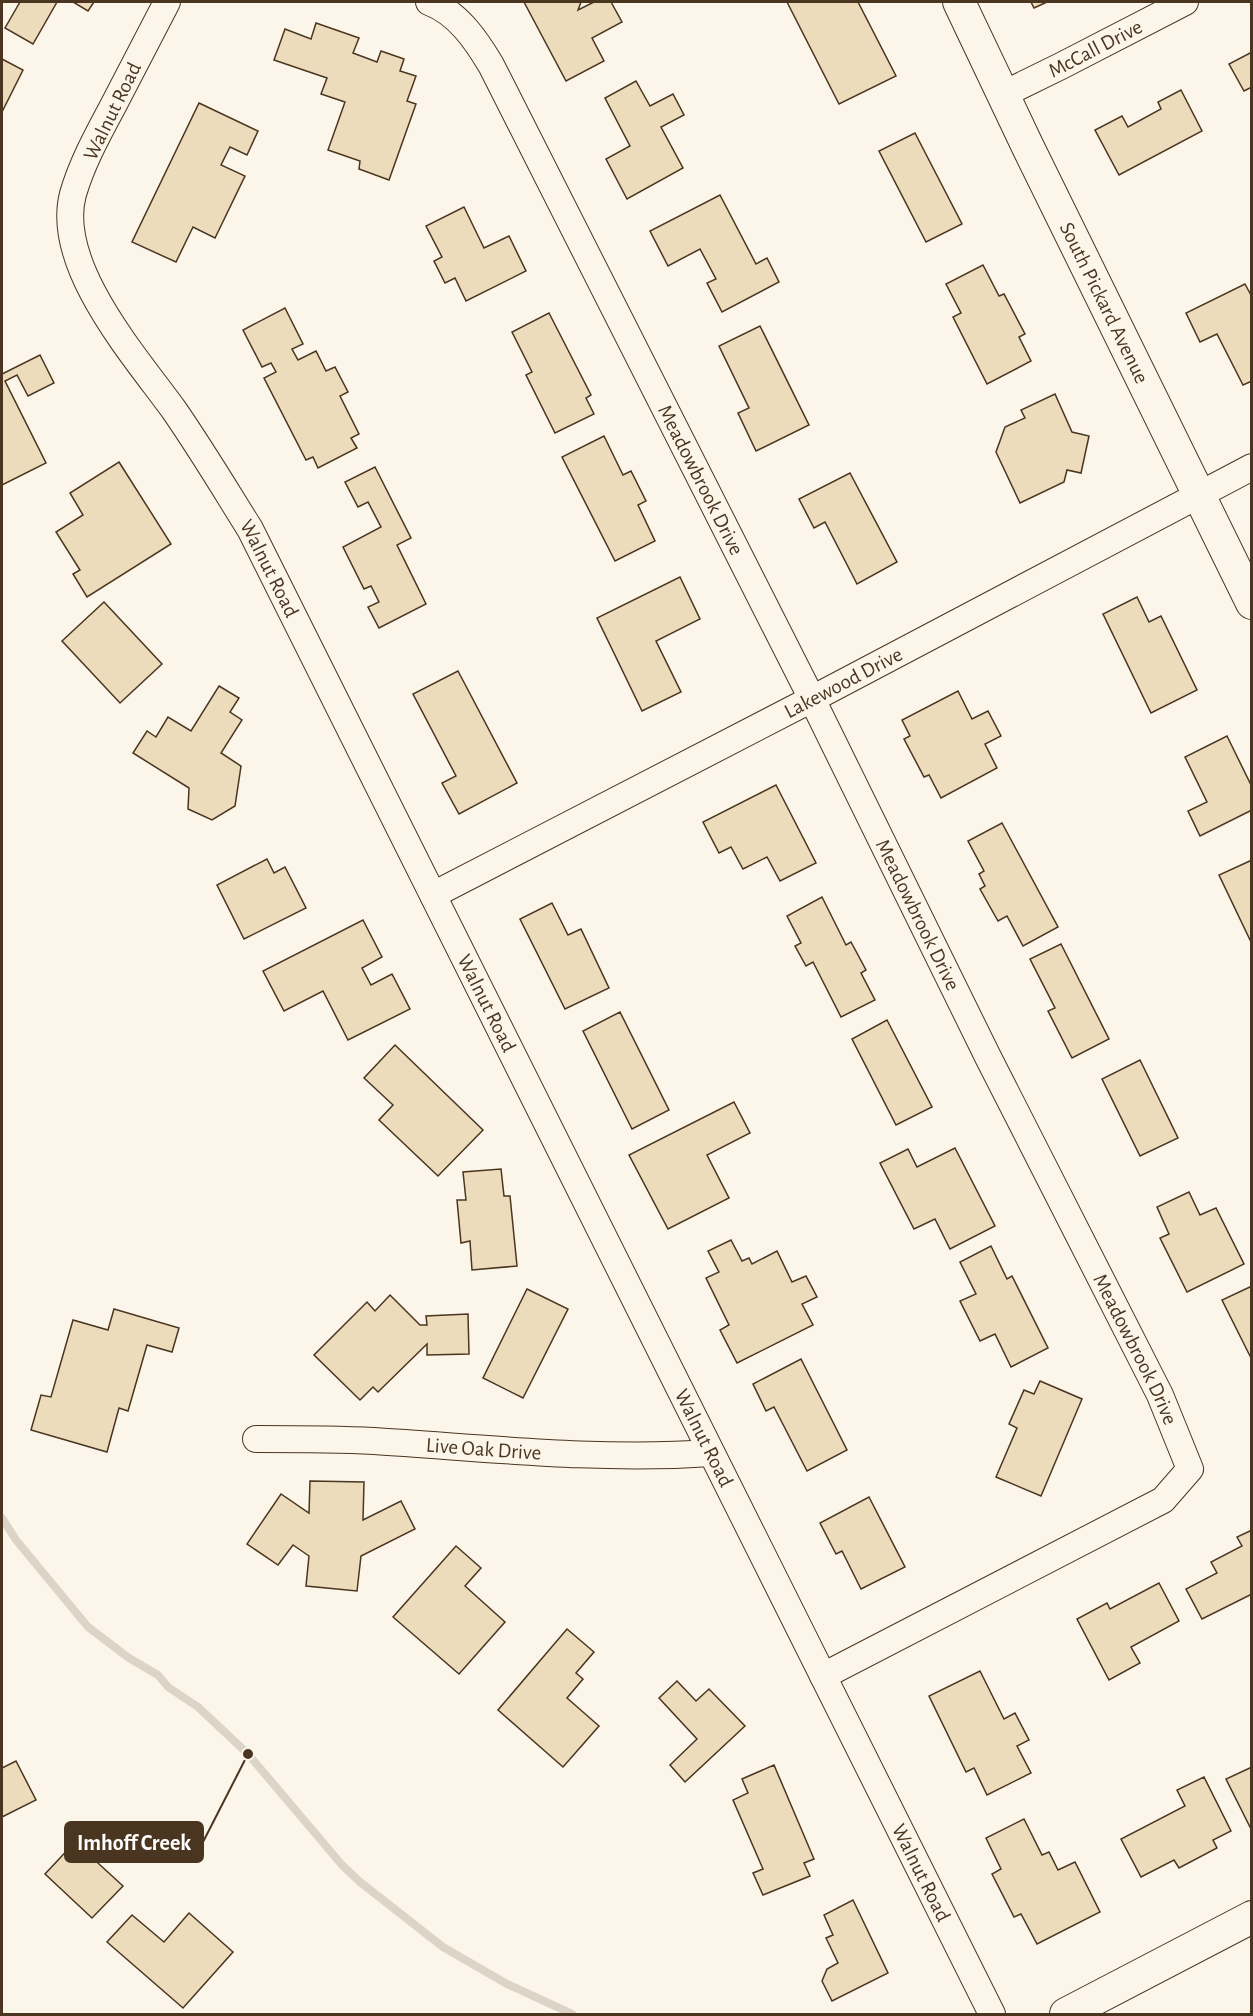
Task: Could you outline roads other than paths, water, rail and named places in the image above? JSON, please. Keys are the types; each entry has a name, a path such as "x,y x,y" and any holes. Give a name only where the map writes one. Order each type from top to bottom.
{"street":[{"name":"Walnut Road","path":"167,2 92,146 73,194 70,220 81,265 94,295 111,324 204,455 250,529 992,2014"},
{"name":"Meadowbrook Drive","path":"429,2 453,16 477,41 491,65 812,699 988,1057 1160,1395 1190,1468 1163,1500 823,1676"},
{"name":"South Pickard Avenue","path":"959,2 1251,603"},
{"name":"McCall Drive","path":"1004,94 1185,2"},
{"name":"Lakewood Drive","path":"433,895 812,699 1251,467"},
{"name":"Live Oak Drive","path":"256,1439 371,1441 564,1454 675,1456 711,1453"},
{"path":"1066,2014 1251,1917"}],"waterway":[{"path":"2,1518 16,1540 88,1627 129,1658 158,1675 168,1687 198,1707 248,1754 342,1865 360,1882 443,1947 507,1984 572,2014"}],"place":[{"name":"Imhoff Creek","path":"248,1754"}]}
